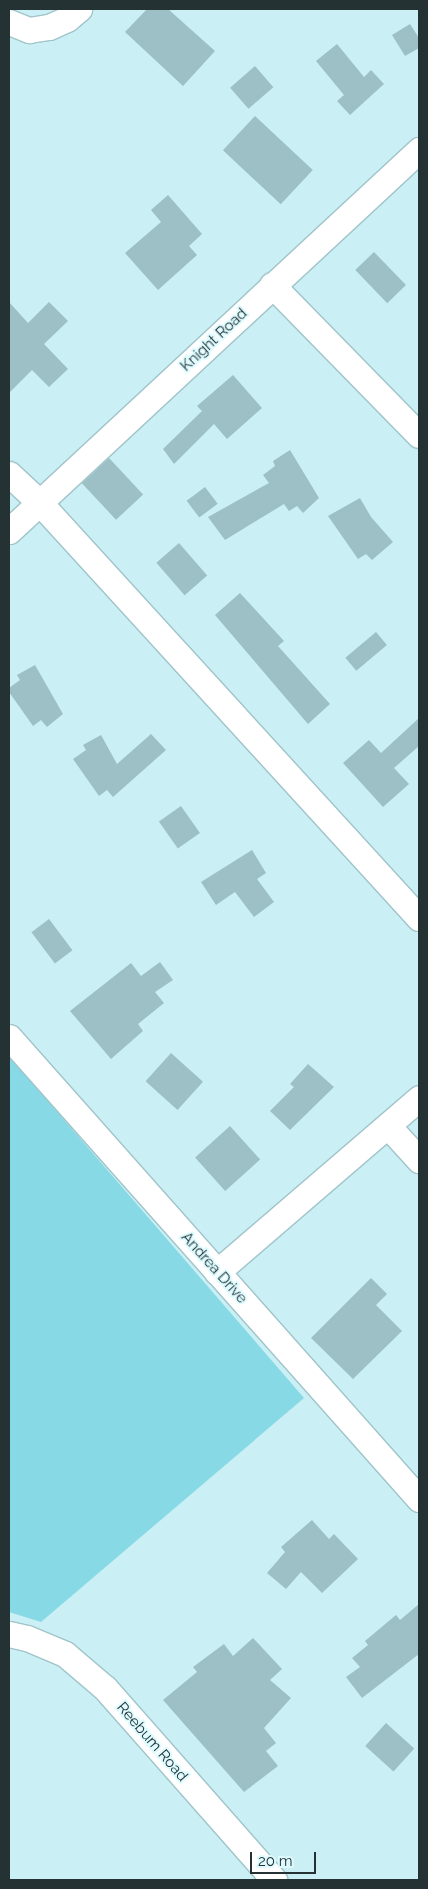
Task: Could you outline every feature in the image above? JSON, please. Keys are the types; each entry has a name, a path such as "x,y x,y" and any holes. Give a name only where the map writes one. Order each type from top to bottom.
{"street":[{"path":"9,22 29,30 49,27 79,9"},
{"name":"Knight Road","path":"9,531 419,150"},
{"path":"272,286 419,435"},
{"path":"9,474 40,504 419,918"},
{"name":"Andrea Drive","path":"9,1038 419,1499"},
{"path":"217,1272 389,1127 419,1098"},
{"path":"389,1127 419,1160"},
{"name":"Reebum Road","path":"9,1634 27,1638 65,1654 105,1688 274,1880"}],"shaded area":[{"path":"9,1056 304,1398 41,1622 9,1612"}],"building":[{"path":"147,9 168,9 215,51 183,86 125,32"},
{"path":"410,24 419,38 419,48 405,56 392,35"},
{"path":"337,44 364,77 371,70 384,84 350,115 337,101 344,95 316,61"},
{"path":"255,66 273,87 248,109 230,88"},
{"path":"255,116 313,170 281,204 223,150"},
{"path":"168,195 202,234 189,246 197,255 158,290 125,253 161,222 151,210"},
{"path":"374,252 406,285 387,303 355,270"},
{"path":"9,302 28,323 49,302 68,321 44,344 68,369 49,387 32,370 9,393"},
{"path":"233,375 262,408 227,439 214,424 174,464 163,449 202,411 197,406"},
{"path":"290,450 319,498 303,513 297,506 289,511 284,504 225,540 208,517 269,483 263,475 275,466 273,461"},
{"path":"109,458 143,495 116,520 82,483"},
{"path":"205,487 218,504 199,518 187,501"},
{"path":"360,498 371,517 393,542 372,560 366,554 358,559 328,516"},
{"path":"179,543 207,575 185,595 156,563"},
{"path":"240,593 284,641 278,646 330,704 308,724 215,615"},
{"path":"376,632 387,645 356,671 345,658"},
{"path":"35,665 63,714 47,727 41,720 33,726 9,692 9,688 20,680 17,675"},
{"path":"419,718 419,746 394,768 409,784 383,807 343,763 369,740 381,753"},
{"path":"151,734 166,750 113,797 107,790 99,796 73,759 86,750 83,745 101,735 117,764"},
{"path":"181,806 200,833 178,849 159,821"},
{"path":"252,850 266,873 257,879 274,902 254,917 235,892 216,905 201,882"},
{"path":"49,919 72,950 55,963 31,932"},
{"path":"160,962 173,980 155,992 164,1003 138,1024 143,1031 111,1059 70,1011 131,963 141,976"},
{"path":"171,1053 203,1082 178,1110 146,1081"},
{"path":"308,1064 334,1087 290,1130 270,1111 294,1087 290,1084"},
{"path":"230,1126 260,1159 225,1191 195,1157"},
{"path":"371,1278 387,1294 376,1305 402,1331 353,1379 311,1338"},
{"path":"312,1520 329,1539 334,1534 358,1559 322,1593 301,1572 286,1589 267,1573 285,1552 281,1547"},
{"path":"419,1604 419,1654 362,1698 346,1677 360,1667 352,1658 368,1645 365,1641 396,1615 400,1620"},
{"path":"253,1638 282,1669 270,1680 291,1698 264,1728 276,1743 266,1751 278,1766 244,1792 163,1700 197,1672 193,1667 224,1644 233,1656"},
{"path":"386,1723 414,1748 393,1771 365,1746"}]}
